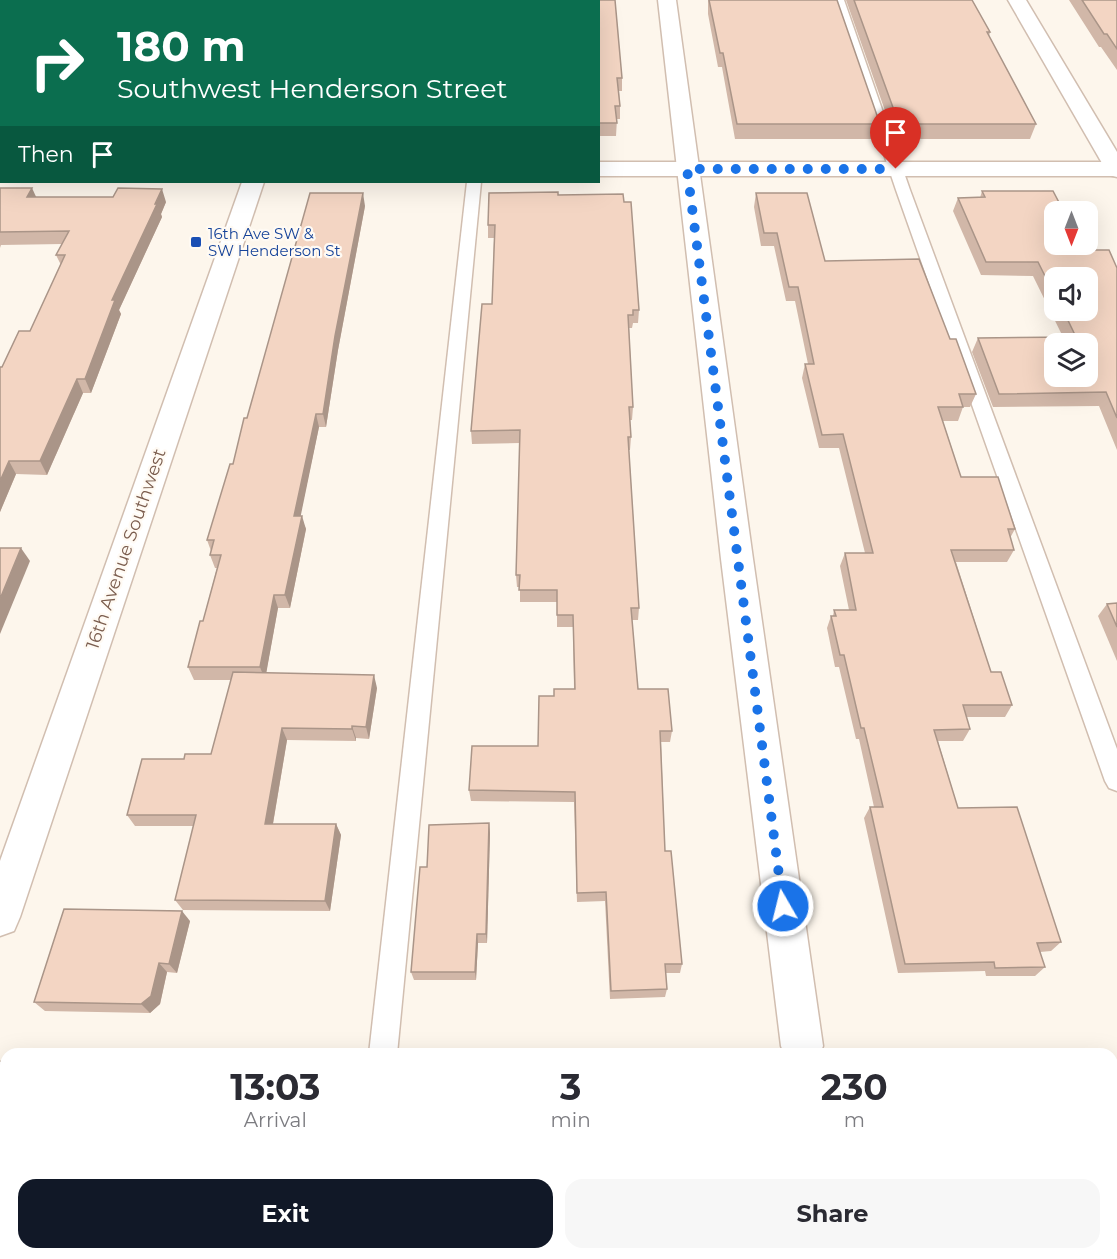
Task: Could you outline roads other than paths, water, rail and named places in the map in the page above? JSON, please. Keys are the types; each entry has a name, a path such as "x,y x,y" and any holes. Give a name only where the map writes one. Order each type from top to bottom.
{"street":[{"path":"667,0 801,1048"},
{"path":"1017,0 1117,169"},
{"path":"600,169 1117,169"},
{"name":"16th Avenue Southwest","path":"0,917 253,183"}],"lane":[{"path":"838,0 896,169 1117,781"},
{"path":"384,1048 474,183"}],"place":[{"name":"16th Ave SW & SW Henderson St","path":"196,242"}]}
